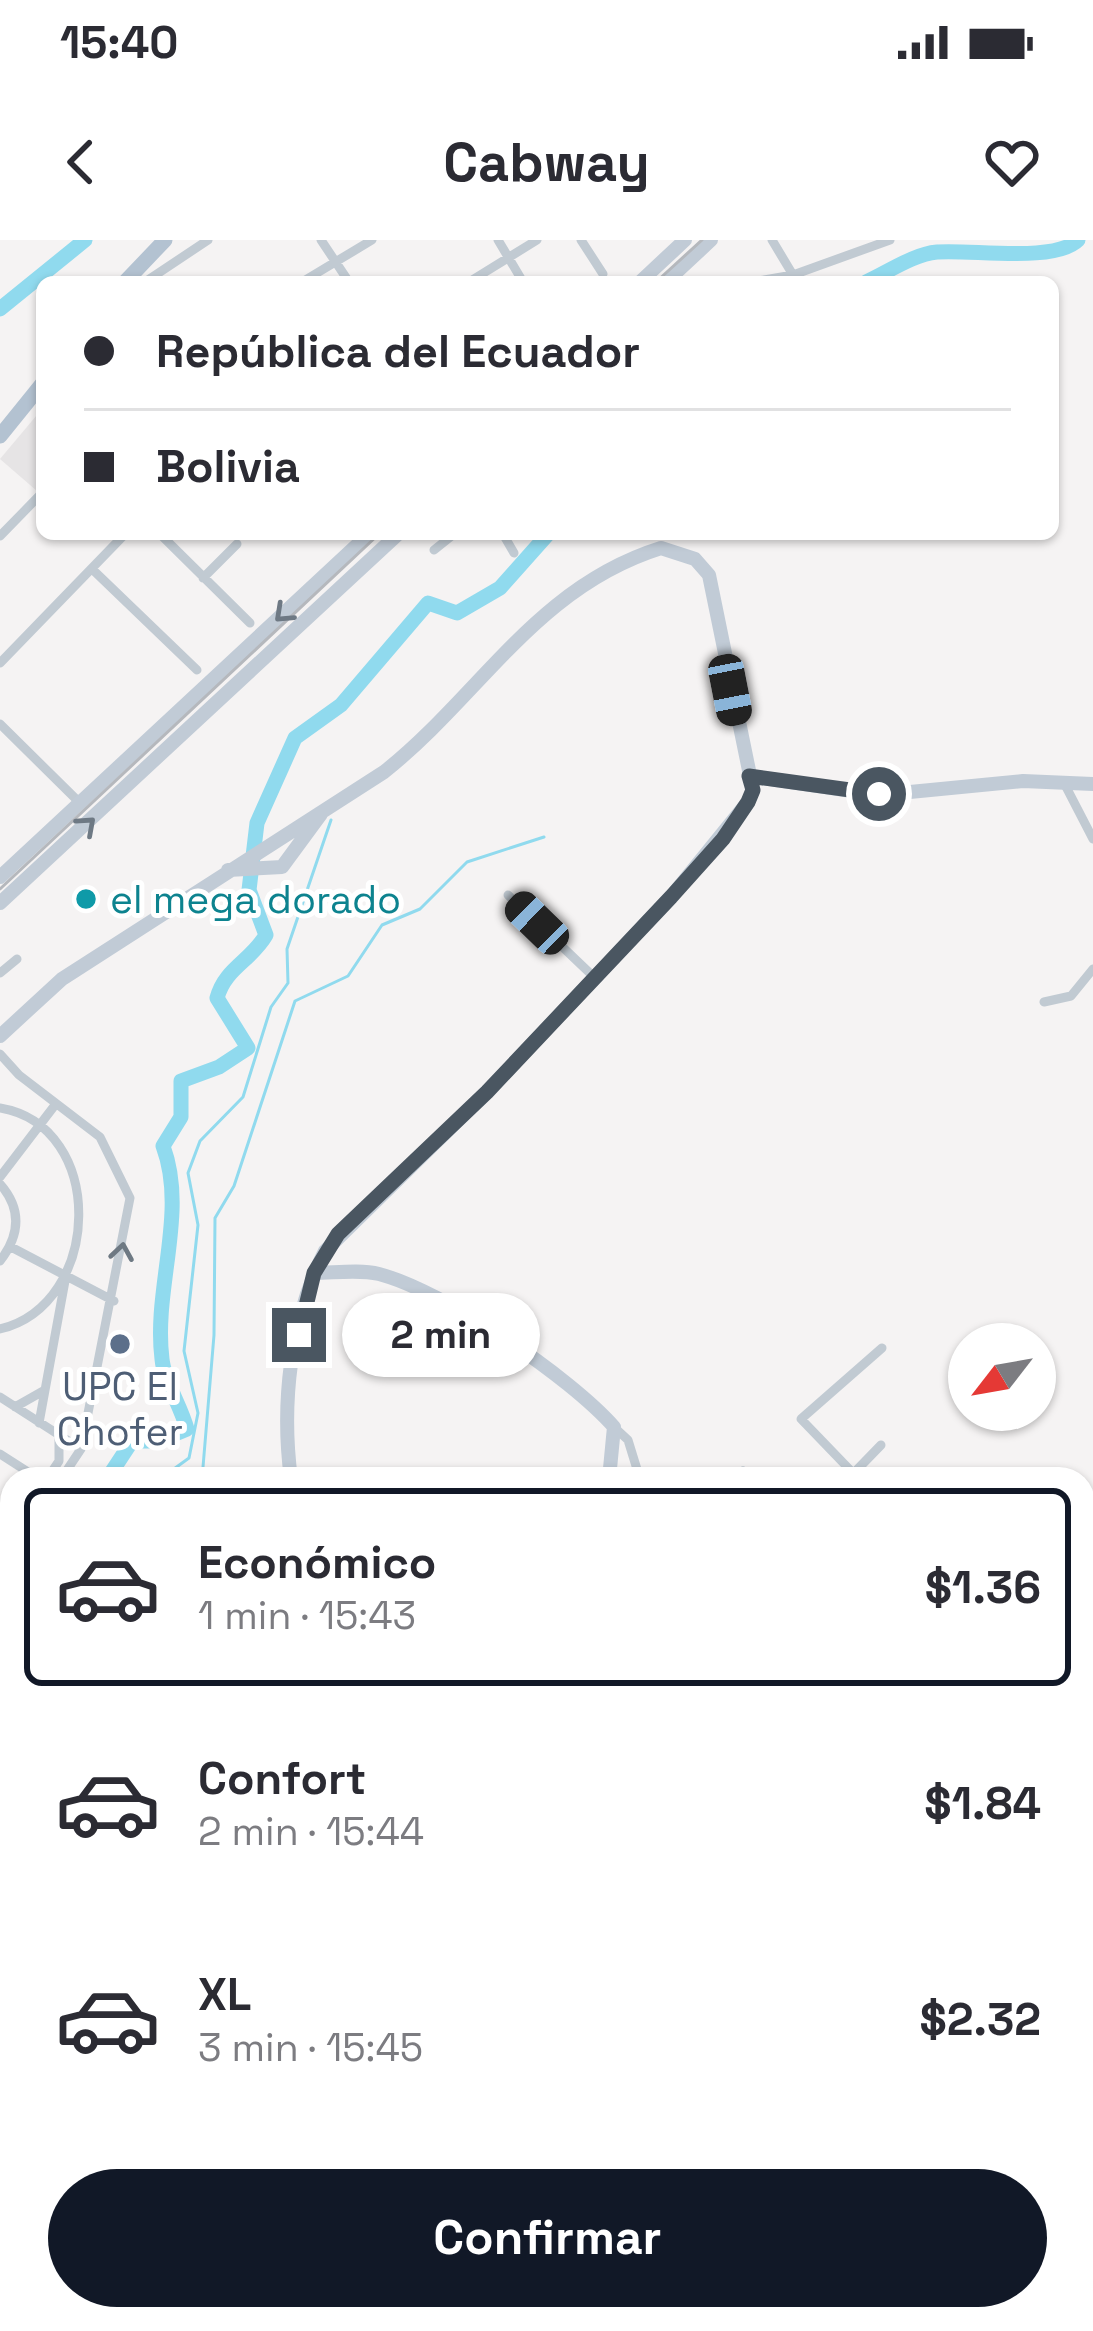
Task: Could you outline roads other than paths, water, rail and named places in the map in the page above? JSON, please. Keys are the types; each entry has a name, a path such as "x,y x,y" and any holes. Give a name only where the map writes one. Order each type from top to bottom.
{"main road":[{"path":"131,276 165,240"},
{"path":"0,436 36,391"}],"street":[{"path":"154,276 208,240"},
{"path":"321,240 345,276"},
{"path":"312,276 372,240"},
{"path":"498,240 520,276"},
{"path":"479,276 537,240"},
{"path":"581,240 603,274"},
{"path":"646,276 685,240"},
{"path":"673,276 711,240"},
{"path":"772,240 793,275"},
{"path":"787,276 861,244 890,240"},
{"path":"0,536 36,499"},
{"path":"0,663 119,540"},
{"path":"166,540 250,623"},
{"path":"0,878 356,540"},
{"path":"0,903 392,540"},
{"path":"434,550 446,540"},
{"path":"506,540 514,553"},
{"path":"203,578 237,544"},
{"path":"248,866 272,842 426,738 550,606 661,548 695,559 709,575 753,790 723,839 596,978 487,1092 338,1234 314,1273 283,1421 289,1467"},
{"path":"92,569 197,670"},
{"path":"0,724 80,803"},
{"path":"749,776 879,794 1093,784"},
{"path":"1063,782 1093,839"},
{"path":"0,1036 62,979 228,870 248,866 271,872 292,859 323,810"},
{"path":"508,895 596,978"},
{"path":"0,973 17,959"},
{"path":"1044,1002 1070,996 1093,969"},
{"path":"0,1054 55,1105 100,1137 129,1194 114,1301 81,1449 69,1467"},
{"path":"0,1261 11,1246 16,1211 0,1180 55,1105"},
{"path":"0,1108 39,1129 61,1151 81,1209 79,1239 66,1278 39,1423"},
{"path":"11,1246 114,1301"},
{"path":"314,1273 381,1275 464,1312 614,1427 628,1440 636,1467"},
{"path":"0,1329 16,1325 42,1306 66,1278"},
{"path":"842,1467 801,1419 882,1348"},
{"path":"15,1407 45,1390"},
{"path":"0,1397 81,1449"},
{"path":"610,1467 614,1427"},
{"path":"54,1467 59,1461 58,1436"},
{"path":"859,1467 881,1445"}],"waterway":[{"path":"41,276 85,240"},
{"path":"878,276 928,253 1032,253 1067,247 1078,240"},
{"path":"0,309 36,280"},
{"path":"115,1467 132,1441 158,1441 187,1429 162,1359 160,1332 172,1198 163,1146 181,1117 181,1081 219,1067 248,1048 217,998 226,979 266,935 249,890 257,823 295,738 341,705 428,603 457,613 500,588 543,540"},
{"path":"177,1467 189,1458 198,1413 184,1351 198,1225 188,1173 200,1141 243,1097 271,1007 288,983 287,949 331,820"},
{"path":"203,1467 214,1335 215,1218 234,1186 295,1001 348,976 382,925 420,909 467,862 544,837"}],"railway":[{"path":"663,276 702,240"},
{"path":"0,889 373,540"}],"place":[{"name":"el mega dorado","path":"86,899"},
{"name":"UPC El Chofer","path":"120,1344"}]}
